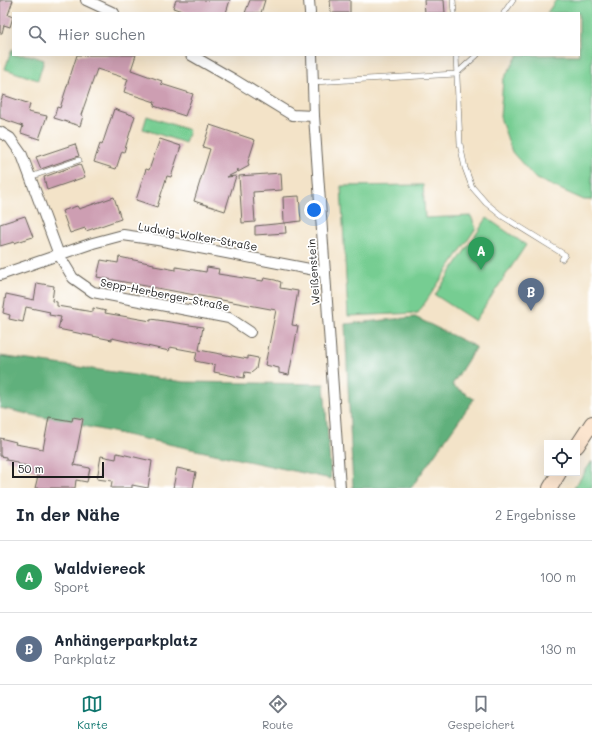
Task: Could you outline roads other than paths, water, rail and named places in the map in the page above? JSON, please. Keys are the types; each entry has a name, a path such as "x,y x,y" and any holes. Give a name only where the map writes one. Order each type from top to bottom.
{"main road":[{"path":"580,441 592,422"},
{"path":"550,488 558,476"}],"street":[{"path":"86,0 112,12"},
{"path":"309,0 310,12"},
{"path":"193,56 292,115 314,116"},
{"name":"Weißenstein","path":"312,56 314,116 340,488"},
{"name":"Sepp-Herberger-Straße","path":"0,132 10,138 22,156 59,255 74,278 93,292 229,318 250,332"},
{"name":"Ludwig-Wolker-Straße","path":"0,275 93,243 122,235 158,240 325,272"}],"lane":[{"path":"453,0 454,12"},
{"path":"505,12 513,0"},
{"path":"456,56 460,144 465,168 472,187 486,203 502,216 565,255 562,259"},
{"path":"313,82 456,74 476,56"},
{"path":"30,177 79,160"}],"place":[{"name":"Waldviereck","path":"481,270"},
{"name":"Anhängerparkplatz","path":"531,311"}]}
